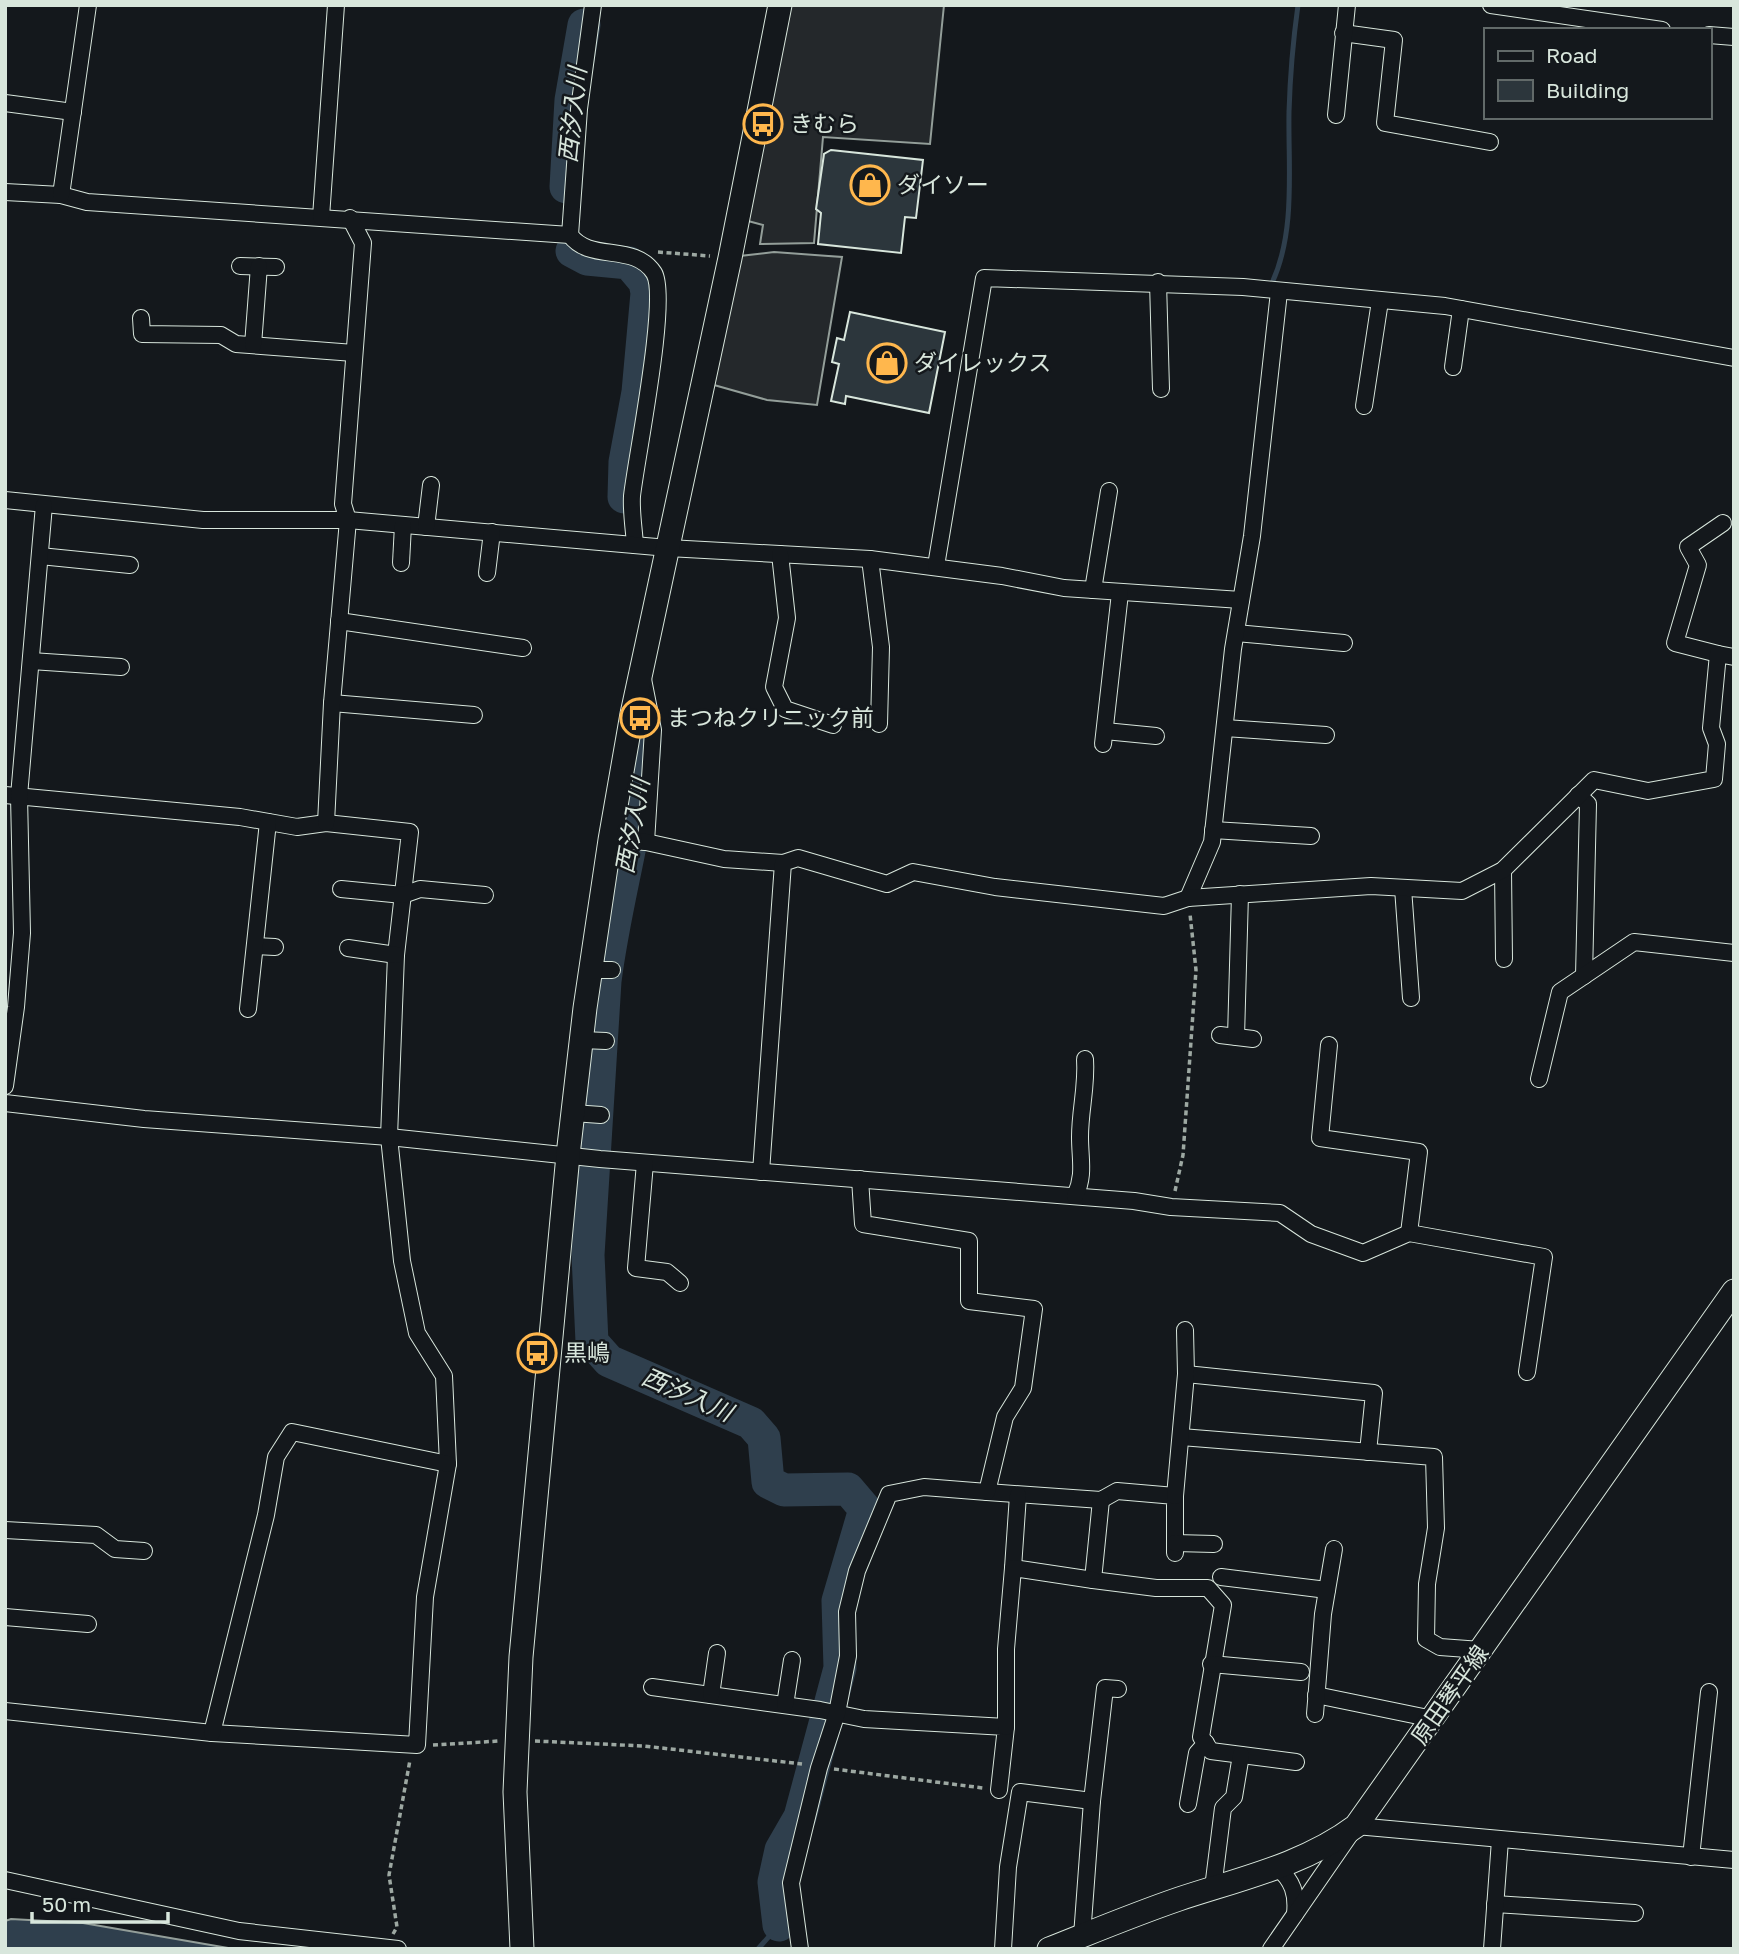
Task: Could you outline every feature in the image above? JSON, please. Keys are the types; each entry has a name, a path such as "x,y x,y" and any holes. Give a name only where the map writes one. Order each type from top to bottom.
{"street":[{"path":"61,195 88,5"},
{"path":"321,217 336,5"},
{"path":"570,234 579,109 593,5"},
{"path":"522,1949 515,1792 533,1512 584,1158 615,840 641,670 730,258 780,5"},
{"path":"1336,115 1347,5"},
{"path":"1491,5 1648,28"},
{"path":"1343,33 1394,40 1385,123 1490,142"},
{"path":"1711,35 1734,37"},
{"path":"5,103 73,112"},
{"path":"5,192 61,195 87,202 570,234 587,250 633,257 642,262 655,275 658,295 646,411 632,498 635,545"},
{"path":"326,823 332,703 348,520 343,504 363,243 350,218"},
{"path":"240,265 267,267 253,345"},
{"path":"936,566 984,278 1158,282 1380,300 1461,309 1734,358"},
{"path":"1158,282 1161,389"},
{"path":"1188,898 1212,842 1236,633 1252,536 1279,292"},
{"path":"1364,406 1380,300"},
{"path":"1453,367 1461,309"},
{"path":"141,318 142,334 220,335 236,344 354,353"},
{"path":"426,527 430,485"},
{"path":"1093,590 1109,491"},
{"path":"5,500 203,520 348,520 668,548 870,559 1120,593 1241,600"},
{"path":"5,1086 16,1007 22,933 12,796 31,661 44,505"},
{"path":"615,840 642,841 724,859 783,863 798,858 887,884 913,873 995,887 1164,906 1188,898 1371,886 1462,891 1503,870 1594,780 1648,792 1714,779 1717,744 1711,728 1726,656 1675,643 1698,565 1688,547 1723,523"},
{"path":"401,563 403,525"},
{"path":"487,573 492,532"},
{"path":"780,554 788,618 774,687 785,709 833,725"},
{"path":"40,556 130,565"},
{"path":"870,559 881,647 879,724"},
{"path":"1120,593 1104,737 1156,736"},
{"path":"339,621 523,648"},
{"path":"1236,633 1344,643"},
{"path":"31,661 121,667"},
{"path":"641,670 653,730 642,841"},
{"path":"332,703 474,715"},
{"path":"1225,728 1326,736"},
{"path":"5,1711 212,1733 417,1745 425,1597 448,1464 444,1376 416,1333 402,1261 389,1137 396,955 410,832 326,823 297,827 12,796"},
{"path":"1578,796 1588,804 1584,976"},
{"path":"248,1009 268,822"},
{"path":"1213,830 1311,836"},
{"path":"761,1172 783,863"},
{"path":"1503,870 1504,959"},
{"path":"1403,888 1411,998"},
{"path":"341,889 403,895 420,889 485,895"},
{"path":"1240,894 1228,1036 1253,1039"},
{"path":"1539,1079 1560,992 1634,942 1734,953"},
{"path":"255,946 275,947"},
{"path":"348,948 396,955"},
{"path":"1329,1045 1320,1138 1419,1152 1409,1233"},
{"path":"1075,1196 1083,1179 1079,1135 1087,1084 1085,1059"},
{"path":"5,1104 144,1119 389,1137 584,1158 1075,1196 1171,1207 1280,1213 1311,1234 1363,1253 1409,1233 1544,1256 1527,1372"},
{"path":"645,1163 636,1268 667,1272 680,1283"},
{"path":"860,1179 863,1224 969,1241 970,1301 1034,1309 1023,1388 1005,1417 987,1492"},
{"name":"原田琴平線","path":"1049,1949 1277,1867 1333,1843 1356,1826 1734,1291"},
{"path":"1185,1330 1186,1374 1175,1496 1175,1548 1214,1544"},
{"path":"1186,1374 1374,1393 1368,1452"},
{"path":"212,1733 266,1515 276,1457 292,1432 448,1464"},
{"path":"1181,1437 1434,1457 1436,1528 1427,1584 1426,1639 1440,1647 1481,1650"},
{"path":"800,1949 791,1883 813,1766 848,1656 846,1612 857,1571 889,1494 924,1487 1101,1500 1117,1491 1175,1496"},
{"path":"999,1790 1006,1727 1006,1649 1018,1495"},
{"path":"1093,1580 1101,1500"},
{"path":"5,1530 96,1535 115,1549 144,1551"},
{"path":"1315,1714 1327,1590 1334,1549"},
{"path":"1013,1568 1156,1588 1208,1588 1223,1605 1211,1664 1201,1737 1211,1751 1296,1762"},
{"path":"1221,1577 1327,1590"},
{"path":"5,1617 88,1624"},
{"path":"711,1695 716,1653"},
{"path":"785,1705 792,1660"},
{"path":"1211,1664 1301,1672"},
{"path":"652,1687 864,1719 1006,1727"},
{"path":"1082,1936 1091,1801 1104,1688"},
{"path":"1691,1857 1709,1692"},
{"path":"1316,1695 1433,1719"},
{"path":"1188,1804 1197,1754 1206,1743"},
{"path":"1213,1888 1223,1808 1234,1797 1241,1755"},
{"path":"1003,1949 1008,1867 1020,1792 1091,1801"},
{"path":"1271,1949 1356,1826 1734,1860"},
{"path":"1492,1949 1500,1840"},
{"path":"1277,1867 1292,1884 1296,1898 1295,1914"},
{"path":"5,1880 239,1931 395,1947"},
{"path":"1495,1904 1635,1913"}],"path":[{"path":"642,262 655,251 730,258"},
{"path":"1171,1207 1183,1155 1196,970 1188,898"},
{"path":"395,1947 393,1934 397,1927 389,1875 409,1762 417,1745 517,1741 644,1746 999,1790"}],"shaded area":[{"path":"790,5 944,5 930,144 823,137 814,243 760,244 763,225 748,221"},
{"path":"774,252 842,257 817,405 767,400 714,385 740,256"}],"water":[{"path":"11,1919 83,1923 234,1949 5,1949 5,1921"}],"building":[{"name":"ダイソー","path":"831,150 923,160 916,218 905,217 901,253 818,244 821,213 816,209 824,154"},
{"name":"ダイレックス","path":"850,312 945,332 929,413 846,396 845,404 831,401 839,364 832,362 837,338 844,340"}],"waterway":[{"path":"1272,283 1280,263 1288,221 1289,99 1298,5"},
{"name":"西汐入川","path":"566,187 571,100 584,25"},
{"name":"西汐入川","path":"572,251 587,259 629,263 645,282 647,293 638,392 625,462 624,497"},
{"name":"西汐入川","path":"645,741 638,802 605,981 588,1255 592,1342 609,1361 751,1423 764,1438 768,1482 784,1490 848,1489 865,1509 838,1601 840,1668 800,1817 781,1850 774,1882 779,1925"},
{"path":"758,1949 779,1925"}],"place":[{"name":"きむら","path":"763,124"},
{"name":"ダイソー","path":"870,185"},
{"name":"ダイレックス","path":"887,363"},
{"name":"まつねクリニック前","path":"640,718"},
{"name":"黒嶋","path":"537,1353"}]}
